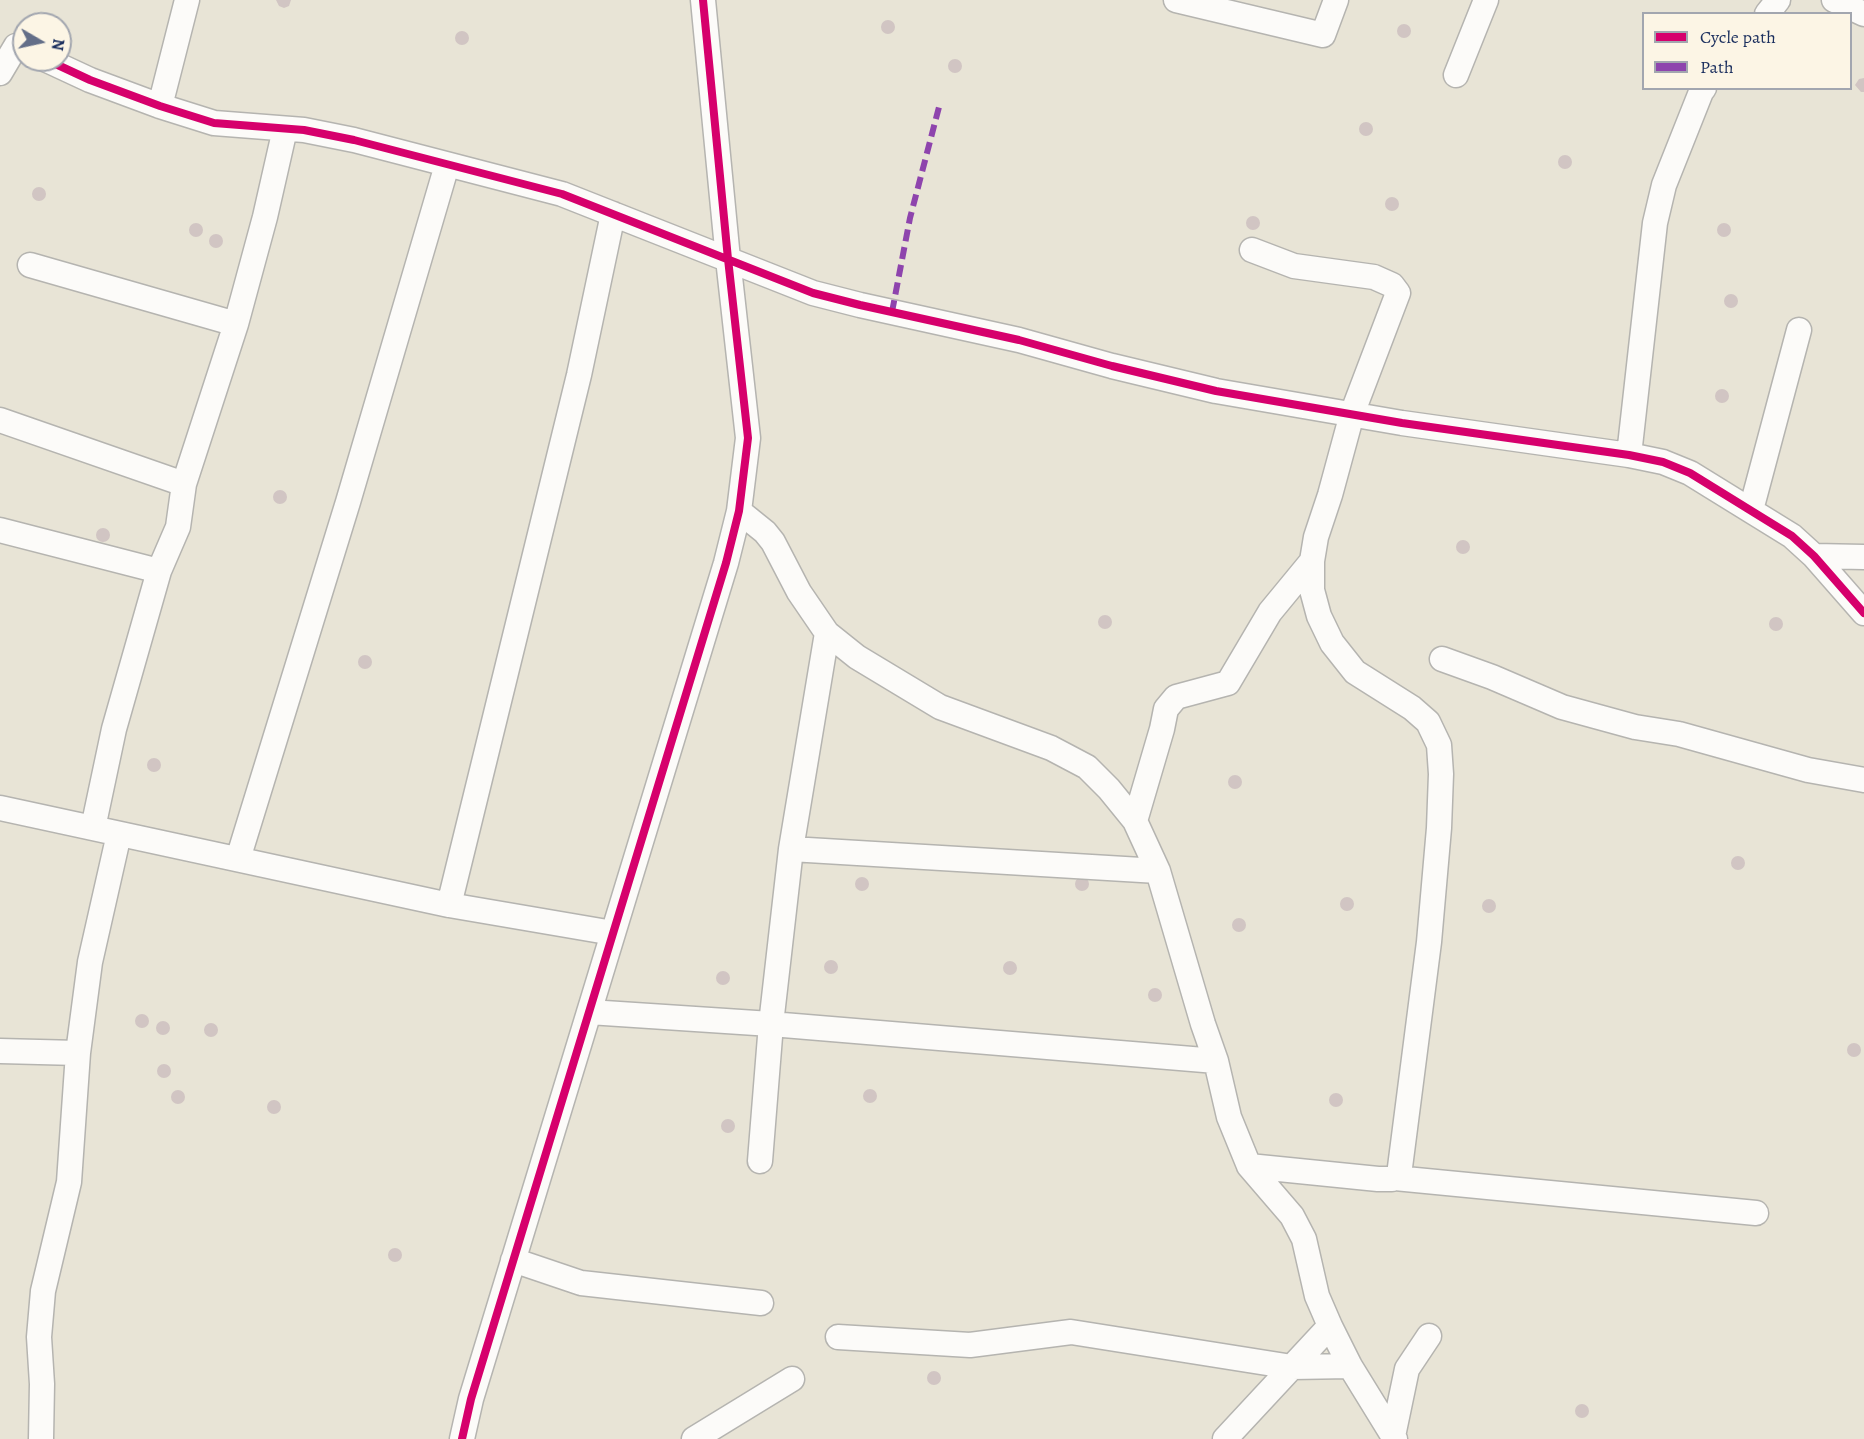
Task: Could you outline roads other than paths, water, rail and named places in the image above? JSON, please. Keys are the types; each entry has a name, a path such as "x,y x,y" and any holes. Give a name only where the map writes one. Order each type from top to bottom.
{"street":[{"path":"160,106 187,0"},
{"path":"462,1439 471,1399 726,562 739,511 748,438 703,0"},
{"path":"1176,0 1323,35 1336,0"},
{"path":"1456,75 1486,0"},
{"path":"1769,12 1778,0"},
{"path":"1834,0 1864,14"},
{"path":"0,73 12,47"},
{"path":"72,72 160,106 214,123 304,130 354,140 562,194 813,293 860,305 1019,340 1112,366 1216,391 1663,462 1690,473 1792,537 1814,556 1864,613"},
{"path":"1629,455 1655,223 1664,185 1703,90"},
{"path":"93,828 114,729 159,571 178,527 184,484 236,324 265,217 285,129"},
{"path":"238,859 348,502 447,165"},
{"path":"449,905 579,375 612,214"},
{"path":"1252,250 1294,266 1374,277 1392,285 1398,293 1352,414 1316,537 1311,590 1319,616 1332,643 1356,672 1412,708 1428,722 1439,745 1441,774 1439,828 1429,942 1401,1167 1395,1178"},
{"path":"30,265 236,324"},
{"path":"1751,510 1799,330"},
{"path":"0,420 184,484"},
{"path":"739,511 765,532 773,542 799,592 827,633 857,657 940,707 1051,748 1087,767 1109,789 1135,821 1158,871 1199,1013 1216,1061 1229,1117 1249,1166 1292,1216 1304,1239 1317,1296 1330,1326 1350,1366 1394,1437"},
{"path":"0,530 159,571"},
{"path":"1814,556 1864,557"},
{"path":"1135,821 1166,710 1176,697 1228,683 1270,612 1312,561"},
{"path":"760,1161 771,1024 791,849 827,633"},
{"path":"1442,659 1492,677 1562,707 1635,728 1679,734 1808,770 1864,780"},
{"path":"0,808 449,905 613,933"},
{"path":"41,1439 42,1384 39,1338 43,1291 69,1182 78,1053 90,962 119,834"},
{"path":"791,849 1158,871"},
{"path":"589,1012 771,1024 1216,1061"},
{"path":"0,1051 78,1053"},
{"path":"1249,1166 1378,1179 1395,1178 1756,1214"},
{"path":"513,1260 581,1283 761,1303"},
{"path":"1225,1439 1330,1326"},
{"path":"838,1336 970,1345 1071,1332 1292,1367 1350,1366"},
{"path":"1394,1437 1407,1369 1429,1336"},
{"path":"694,1439 792,1379"}]}
